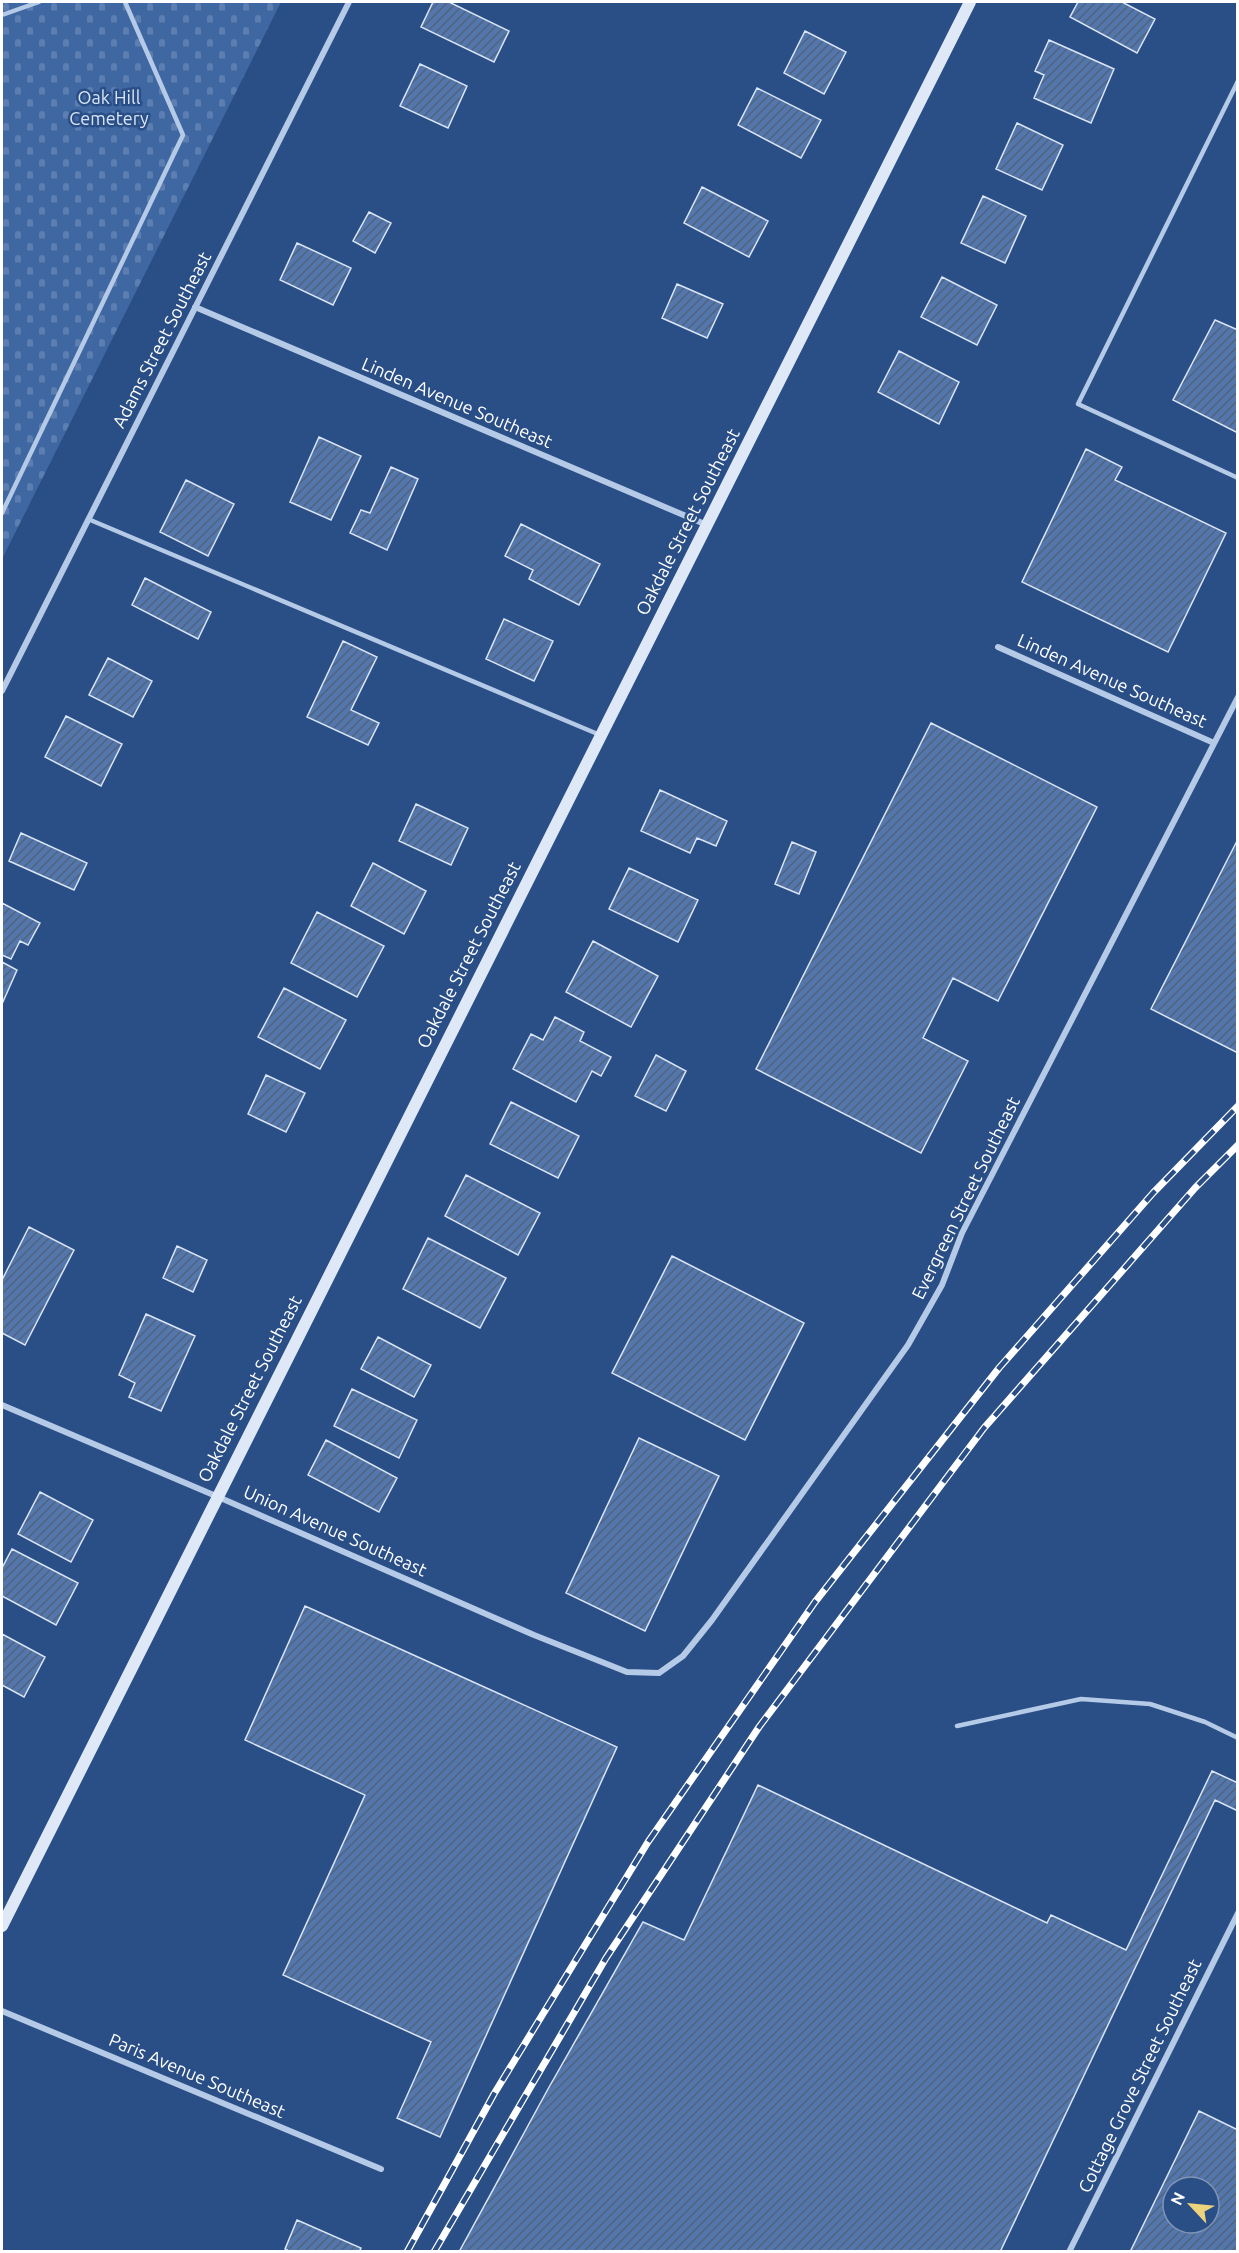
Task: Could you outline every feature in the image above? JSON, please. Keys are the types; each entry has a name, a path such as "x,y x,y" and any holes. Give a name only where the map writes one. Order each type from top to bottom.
{"street":[{"name":"Adams Street Southeast","path":"2,691 349,2"},
{"name":"Oakdale Street Southeast","path":"2,1926 216,1496 970,2"},
{"name":"Linden Avenue Southeast","path":"195,308 707,525"},
{"name":"Linden Avenue Southeast","path":"998,647 1214,743"},
{"name":"Evergreen Street Southeast","path":"659,1673 683,1656 712,1620 908,1345 942,1285 962,1233 1238,697"},
{"name":"Union Avenue Southeast","path":"2,1405 534,1635 627,1672 659,1673"},
{"name":"Cottage Grove Street Southeast","path":"1069,2252 1238,1913"},
{"name":"Paris Avenue Southeast","path":"2,2011 381,2169"}],"lane":[{"path":"2,15 39,2"},
{"path":"2,513 183,135 125,2"},
{"path":"1238,81 1078,404 1238,478"},
{"path":"88,519 601,736"},
{"path":"957,1726 1081,1699 1150,1704 1205,1722 1238,1738"}],"green space":[{"name":"Oak Hill Cemetery","path":"2,2 281,2 2,559"}],"building":[{"path":"433,2 449,2 509,31 494,62 421,27"},
{"path":"1078,2 1122,2 1155,19 1137,53 1070,17"},
{"path":"805,31 846,52 824,94 784,73"},
{"path":"1049,40 1114,69 1091,123 1034,98 1044,75 1035,71"},
{"path":"420,64 467,86 448,128 400,106"},
{"path":"757,88 821,120 801,158 738,125"},
{"path":"1017,123 1063,145 1042,190 996,169"},
{"path":"702,187 768,221 749,257 684,223"},
{"path":"983,196 1026,216 1005,263 961,243"},
{"path":"369,212 391,223 375,253 353,241"},
{"path":"297,243 351,268 333,305 280,280"},
{"path":"942,277 997,305 977,345 921,317"},
{"path":"677,284 723,304 707,338 662,318"},
{"path":"1215,320 1238,330 1238,433 1173,400"},
{"path":"899,351 959,382 939,424 878,392"},
{"path":"319,437 361,456 331,520 290,502"},
{"path":"1086,449 1122,467 1115,480 1226,533 1168,652 1022,582"},
{"path":"391,467 418,479 387,550 350,533 361,510 370,513"},
{"path":"186,480 234,504 208,556 160,532"},
{"path":"521,524 600,564 579,605 529,579 533,570 505,556"},
{"path":"145,578 211,612 198,639 132,605"},
{"path":"504,619 553,641 534,681 486,659"},
{"path":"343,641 377,657 351,710 379,723 368,745 307,717"},
{"path":"108,658 152,681 133,717 89,695"},
{"path":"66,716 122,744 101,786 45,757"},
{"path":"931,723 1097,807 998,1001 953,978 923,1038 968,1061 921,1153 756,1069"},
{"path":"660,790 727,821 716,846 697,838 690,853 641,831"},
{"path":"416,804 468,828 451,865 399,841"},
{"path":"21,833 87,863 74,890 9,861"},
{"path":"1238,839 1238,1053 1151,1009"},
{"path":"792,842 816,852 799,894 775,884"},
{"path":"373,863 426,891 404,934 351,906"},
{"path":"629,868 698,900 678,942 609,909"},
{"path":"2,903 40,923 28,945 20,941 11,959 2,955"},
{"path":"317,912 384,946 357,997 291,963"},
{"path":"593,941 658,976 631,1027 566,992"},
{"path":"2,962 17,970 2,1004"},
{"path":"284,988 346,1020 320,1069 258,1037"},
{"path":"555,1017 584,1032 580,1041 611,1057 601,1076 592,1071 576,1102 513,1069 531,1034 543,1040"},
{"path":"656,1055 686,1071 666,1111 635,1096"},
{"path":"266,1075 305,1093 286,1132 248,1114"},
{"path":"511,1102 579,1136 558,1178 490,1144"},
{"path":"466,1175 540,1213 518,1255 445,1216"},
{"path":"29,1227 74,1250 25,1345 2,1333 2,1280"},
{"path":"428,1238 506,1278 480,1328 403,1289"},
{"path":"177,1246 207,1260 193,1292 163,1278"},
{"path":"672,1256 804,1323 745,1440 612,1373"},
{"path":"146,1314 195,1336 161,1411 129,1397 135,1383 119,1375"},
{"path":"378,1337 431,1365 414,1397 361,1369"},
{"path":"352,1389 417,1420 399,1458 334,1426"},
{"path":"639,1438 719,1476 645,1631 566,1593"},
{"path":"326,1440 397,1478 379,1512 308,1475"},
{"path":"40,1492 93,1520 71,1562 18,1534"},
{"path":"12,1549 78,1583 56,1625 2,1596 2,1568"},
{"path":"305,1606 617,1747 440,2137 397,2118 431,2042 283,1975 365,1795 245,1740"},
{"path":"2,1634 45,1657 24,1697 2,1685"},
{"path":"1212,1771 1238,1783 1238,1811 1215,1800 1000,2252 459,2252 643,1922 684,1940 758,1785 1047,1923 1051,1915 1126,1950"},
{"path":"1199,2111 1238,2130 1238,2252 1130,2252 1161,2189 1161,2235 1221,2235 1221,2175 1168,2175"},
{"path":"297,2220 361,2248 359,2252 291,2252 285,2249"}],"railway":[{"path":"407,2252 494,2094 648,1842 815,1602 999,1368 1153,1193 1238,1106"},
{"path":"434,2252 606,1958 759,1727 984,1428 1195,1188 1238,1145"}]}
